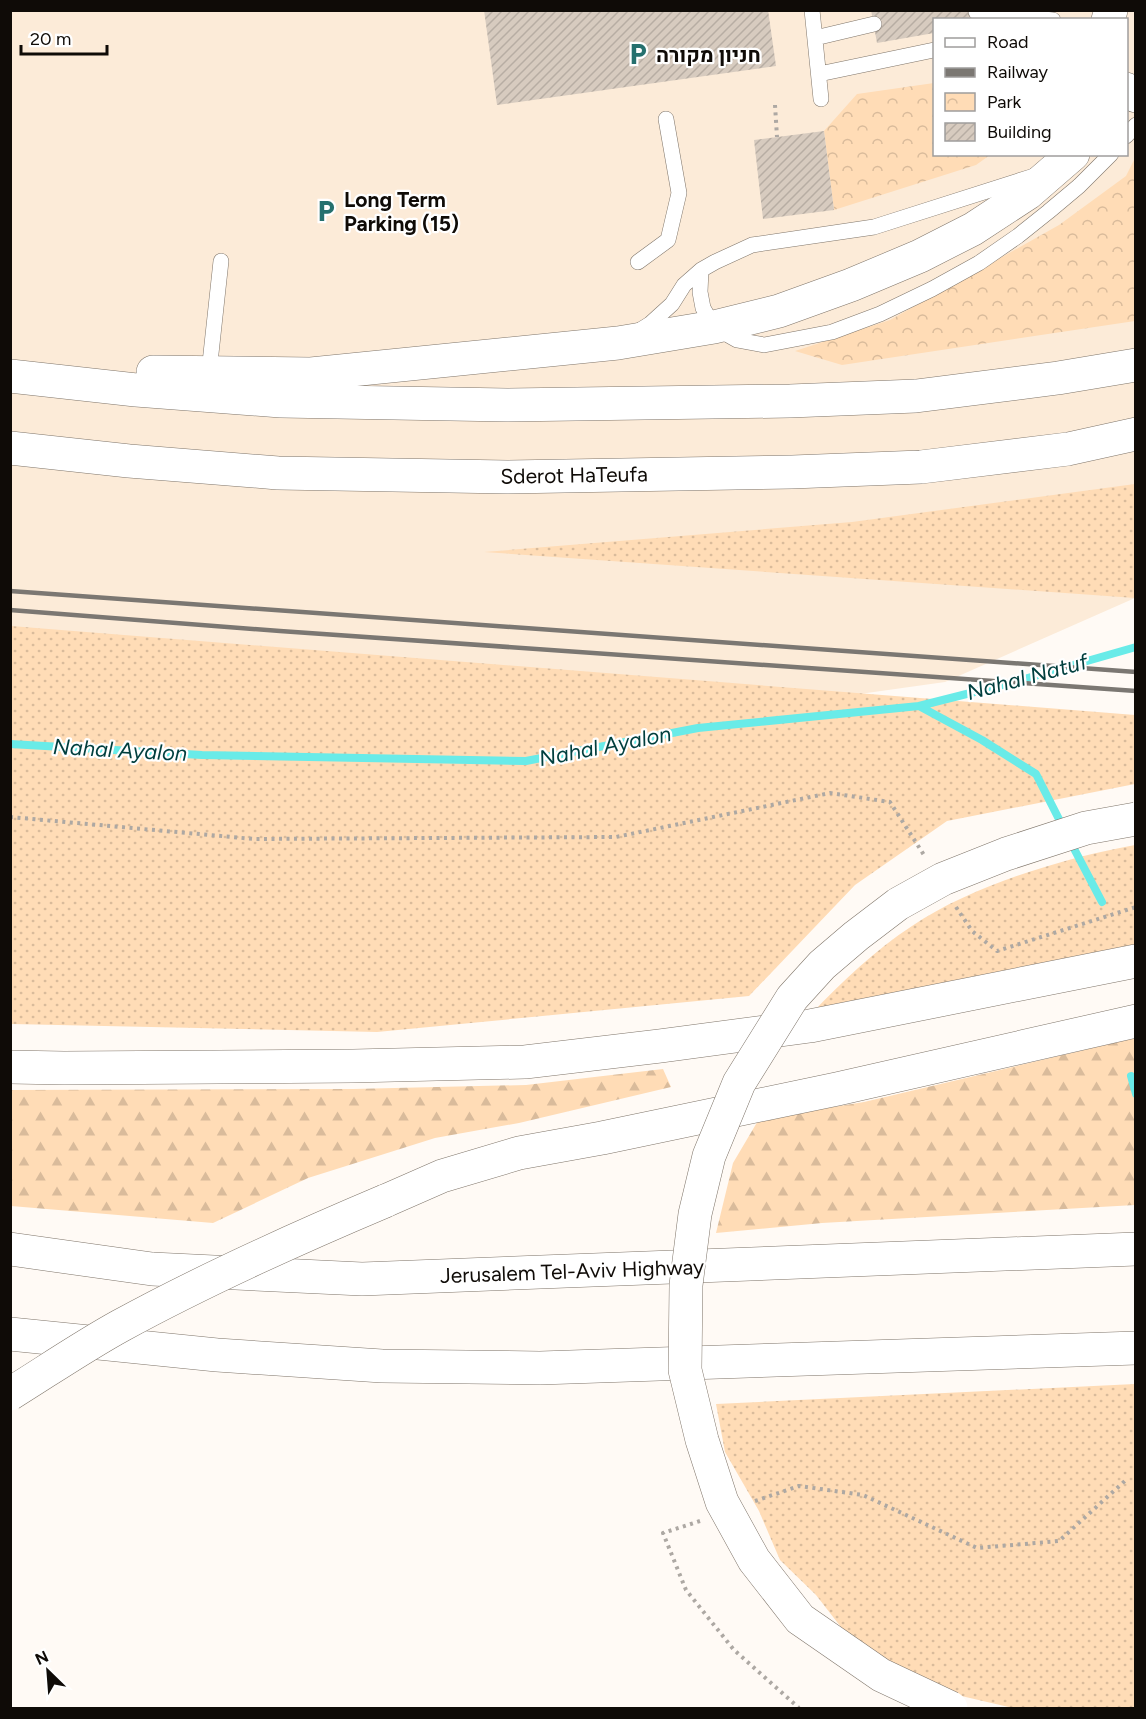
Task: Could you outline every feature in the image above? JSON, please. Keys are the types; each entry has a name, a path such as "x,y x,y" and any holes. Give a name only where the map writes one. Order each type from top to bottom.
{"main road":[{"path":"10,371 311,374 618,343 714,327 779,311 851,285 920,256 982,223 1028,193 1064,159"},
{"path":"10,376 136,390 281,401 507,405 790,401 916,396 1058,378 1136,365"},
{"name":"Sderot HaTeufa","path":"10,448 129,461 278,473 507,477 792,472 921,467 1068,449 1136,434"},
{"path":"951,1708 881,1675 800,1619 754,1560 722,1502 702,1440 685,1370 686,1285 695,1214 709,1156 739,1083 792,998 822,966 898,904 943,879 1006,854 1086,828 1136,819"},
{"path":"10,1067 353,1066 525,1062 810,1026 1136,961"},
{"path":"10,1394 118,1327 220,1275 323,1227 442,1176 519,1153 837,1089 1136,1021"},
{"name":"Jerusalem Tel-Aviv Highway","path":"10,1249 152,1269 362,1279 1136,1249"},
{"path":"10,1334 217,1355 382,1366 529,1368 1136,1348"}],"lane":[{"path":"812,10 820,99"},
{"path":"976,12 1034,18"},
{"path":"815,38 874,24"},
{"path":"819,74 933,50"},
{"path":"638,262 668,240 679,193 666,119"},
{"path":"701,270 700,292 703,308 714,327 737,340 764,345 832,332 880,314 979,263 1018,236 1078,186 1109,156"},
{"path":"618,343 658,317 672,304 684,285 701,270 752,245 874,227 1064,159"},
{"path":"209,372 221,261"}],"path":[{"path":"776,105 777,137"},
{"path":"10,817 255,839 616,837 830,793 890,802 928,861"},
{"path":"953,901 972,931 997,951 1136,907"},
{"path":"747,1504 799,1486 863,1495 977,1548 1059,1541 1127,1479"},
{"path":"705,1519 663,1533 686,1590 734,1650 798,1708"}],"shaded area":[{"path":"11,11 1135,11 1135,598 945,682 511,743 11,720"}],"green space":[{"path":"933,83 933,156 989,156 976,165 834,210 824,131 857,94"},
{"path":"1135,158 1135,321 842,365 795,351 890,320 1059,225 1126,176"},
{"path":"1135,484 1135,598 484,552 852,522"},
{"path":"11,626 1135,715 1135,784 947,821 855,885 749,996 377,1032 11,1024"},
{"path":"1135,845 1135,950 812,1013 872,956 898,935 936,911 1020,875 1079,857"},
{"path":"1135,1038 1135,1205 822,1223 716,1233 733,1163 759,1119 864,1102"},
{"path":"663,1069 671,1087 519,1123 435,1138 308,1178 213,1223 11,1206 11,1090 353,1089 526,1085"},
{"path":"1135,1384 1135,1708 1013,1708 957,1695 891,1665 851,1640 816,1595 780,1560 759,1511 725,1452 716,1404"}],"building":[{"path":"484,10 768,10 776,66 497,105"},
{"path":"871,10 976,10 977,18 933,18 933,33 877,43"},
{"path":"824,131 834,210 763,219 754,140"}],"waterway":[{"name":"Nahal Natuf","path":"919,706 1136,647"},
{"name":"Nahal Ayalon","path":"10,744 202,755 526,761 698,728 919,706 982,740 1036,774 1063,827"},
{"name":"Nahal Ayalon","path":"1070,841 1102,902"},
{"name":"Nahal Ayalon","path":"1131,1076 1136,1094"}],"railway":[{"path":"10,591 1136,672"},
{"path":"10,610 1136,691"}],"place":[{"name":"חניון מקורה","path":"638,54"},
{"name":"Long Term Parking (15)","path":"326,211"}]}
